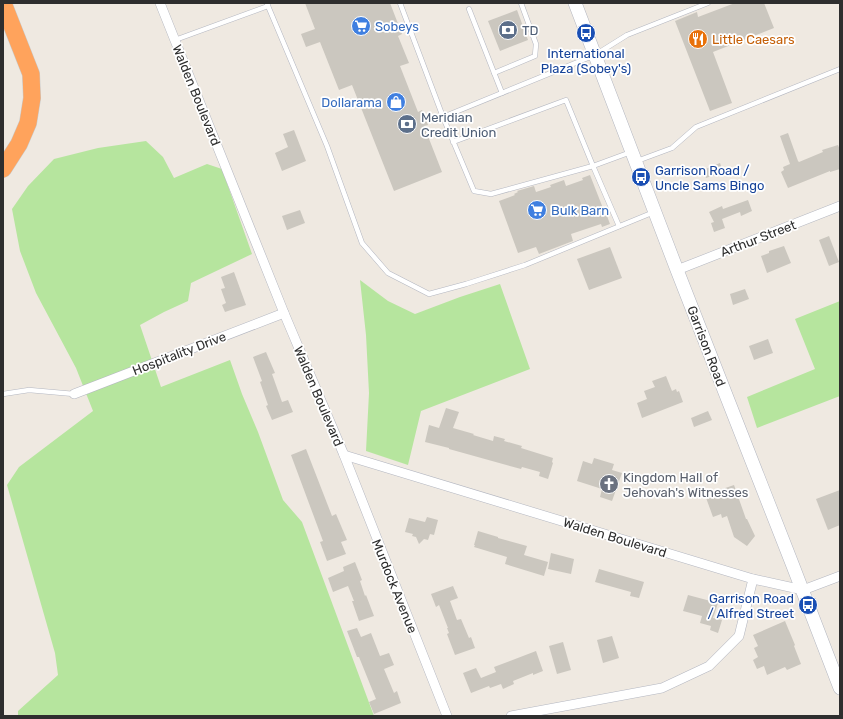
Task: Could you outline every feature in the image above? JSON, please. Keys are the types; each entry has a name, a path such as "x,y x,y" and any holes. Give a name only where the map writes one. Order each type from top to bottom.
{"highway":[{"path":"3,3 31,74 32,98 28,122 19,144 3,169"},
{"path":"3,22 22,48"}],"main road":[{"name":"Garrison Road","path":"575,3 654,212 840,688"}],"street":[{"name":"Walden Boulevard","path":"160,3 284,312 344,455 753,579 802,590"},
{"name":"Arthur Street","path":"677,270 840,206"},
{"name":"Hospitality Drive","path":"74,394 284,312"},
{"name":"Murdock Avenue","path":"344,455 447,716"},
{"path":"802,590 840,576"},
{"path":"511,716 662,688 709,666 740,636 753,579"}],"lane":[{"path":"400,3 443,117 474,192 491,194 593,166 672,148 696,127 840,69"},
{"path":"494,73 535,56 536,44 521,3"},
{"path":"443,117 595,55 627,35 708,3"},
{"path":"175,40 268,5 326,146 362,243 388,273 428,294 466,284 525,265 654,212"},
{"path":"469,9 502,93"},
{"path":"453,142 566,100 618,226"},
{"path":"3,394 29,390 74,394"}],"green space":[{"path":"146,141 163,157 174,178 207,164 222,169 252,254 191,283 188,301 140,325 161,387 230,360 283,500 302,522 374,716 18,716 18,711 58,675 55,653 7,485 19,467 93,411 76,368 36,293 20,251 12,209 28,186 54,159 98,148"},
{"path":"360,280 388,301 415,314 500,284 530,369 421,411 408,465 366,451 369,393 366,335"},
{"path":"840,301 840,396 757,428 747,397 815,369 795,319"}],"building":[{"path":"305,3 390,3 402,34 398,36 409,63 400,66 418,112 422,110 428,125 424,126 442,172 394,191 352,85 339,90 320,42 306,47 301,34 315,29"},
{"path":"735,3 764,3 774,28 713,52 732,103 710,111 675,21 697,12 698,17"},
{"name":"TD","path":"517,10 528,40 500,51 488,21"},
{"path":"294,130 306,161 282,171 275,153 288,147 283,134"},
{"path":"788,133 799,162 823,152 822,150 838,145 840,150 840,169 830,171 788,188 781,172 784,170 783,167 790,164 780,136"},
{"path":"720,163 723,172 706,178 703,170"},
{"path":"590,175 610,224 602,227 601,224 571,234 573,241 539,254 536,247 518,253 499,201 515,195 514,194 518,192 517,191 534,186 536,192 551,187 550,185 564,180 566,186 583,180 582,178"},
{"path":"748,200 752,211 741,216 740,212 722,219 725,228 714,232 711,223 714,222 709,212 722,206 723,209"},
{"path":"300,210 305,223 287,230 282,216"},
{"path":"829,236 839,262 829,266 819,240"},
{"path":"784,246 791,263 767,273 761,256 769,253 769,251"},
{"path":"610,247 622,278 589,290 577,259"},
{"path":"234,272 246,305 225,312 222,305 226,303 221,289 225,288 221,277"},
{"path":"745,289 749,299 733,305 730,294"},
{"path":"768,339 773,353 754,360 749,346"},
{"path":"266,352 275,373 272,374 282,402 288,400 293,412 272,420 266,406 268,405 260,382 262,381 253,357"},
{"path":"666,376 672,391 676,389 677,392 679,391 683,402 642,418 637,403 647,399 644,391 655,387 652,381"},
{"path":"446,408 459,412 453,428 493,441 494,436 505,439 504,441 522,446 521,448 553,458 548,479 539,476 540,472 522,467 521,469 425,442 429,425 439,428"},
{"path":"708,411 712,420 694,427 691,418"},
{"path":"306,449 332,516 336,514 347,540 341,542 346,554 327,561 320,542 323,541 291,455"},
{"path":"594,458 614,464 612,470 622,473 612,501 600,497 602,489 577,481 583,461 592,464"},
{"path":"734,485 746,519 755,536 747,546 734,537 727,516 722,518 721,514 713,517 705,495"},
{"path":"840,490 840,525 828,530 816,499"},
{"path":"427,517 438,520 434,535 430,534 428,540 424,539 419,544 416,537 412,536 413,534 405,532 409,518 425,522"},
{"path":"478,531 527,546 524,555 548,562 544,576 505,564 507,557 474,547"},
{"path":"551,553 574,559 571,574 548,569"},
{"path":"355,562 362,580 360,581 365,596 366,595 374,616 359,621 352,601 354,601 348,586 333,592 328,578 344,571 343,567"},
{"path":"599,569 644,582 639,598 630,596 631,592 595,582"},
{"path":"453,586 458,598 450,601 457,620 461,619 475,648 455,655 447,634 449,633 448,628 439,605 436,607 431,594"},
{"path":"688,595 718,603 713,618 722,620 718,633 710,630 711,626 700,623 702,616 683,611"},
{"path":"785,621 801,664 787,670 785,667 767,675 764,666 757,669 753,660 758,657 754,648 758,646 753,635"},
{"path":"357,628 361,637 371,633 380,656 389,653 394,665 384,669 394,693 397,691 401,703 374,714 369,702 376,699 347,631"},
{"path":"612,636 619,658 603,663 597,640"},
{"path":"563,642 571,670 557,674 549,646"},
{"path":"536,651 543,671 533,675 533,673 513,681 514,684 503,689 501,684 490,688 489,686 471,693 463,673 476,668 481,678 496,672 494,667"}],"place":[{"name":"Sobeys","path":"361,26"},
{"name":"TD","path":"508,30"},
{"name":"International Plaza (Sobey's)","path":"586,33"},
{"name":"Little Caesars","path":"698,39"},
{"name":"Dollarama","path":"396,102"},
{"name":"Meridian Credit Union","path":"407,124"},
{"name":"Garrison Road / Uncle Sams Bingo","path":"641,177"},
{"name":"Bulk Barn","path":"537,210"},
{"name":"Kingdom Hall of Jehovah's Witnesses","path":"609,484"},
{"name":"Garrison Road / Alfred Street","path":"808,605"}]}
